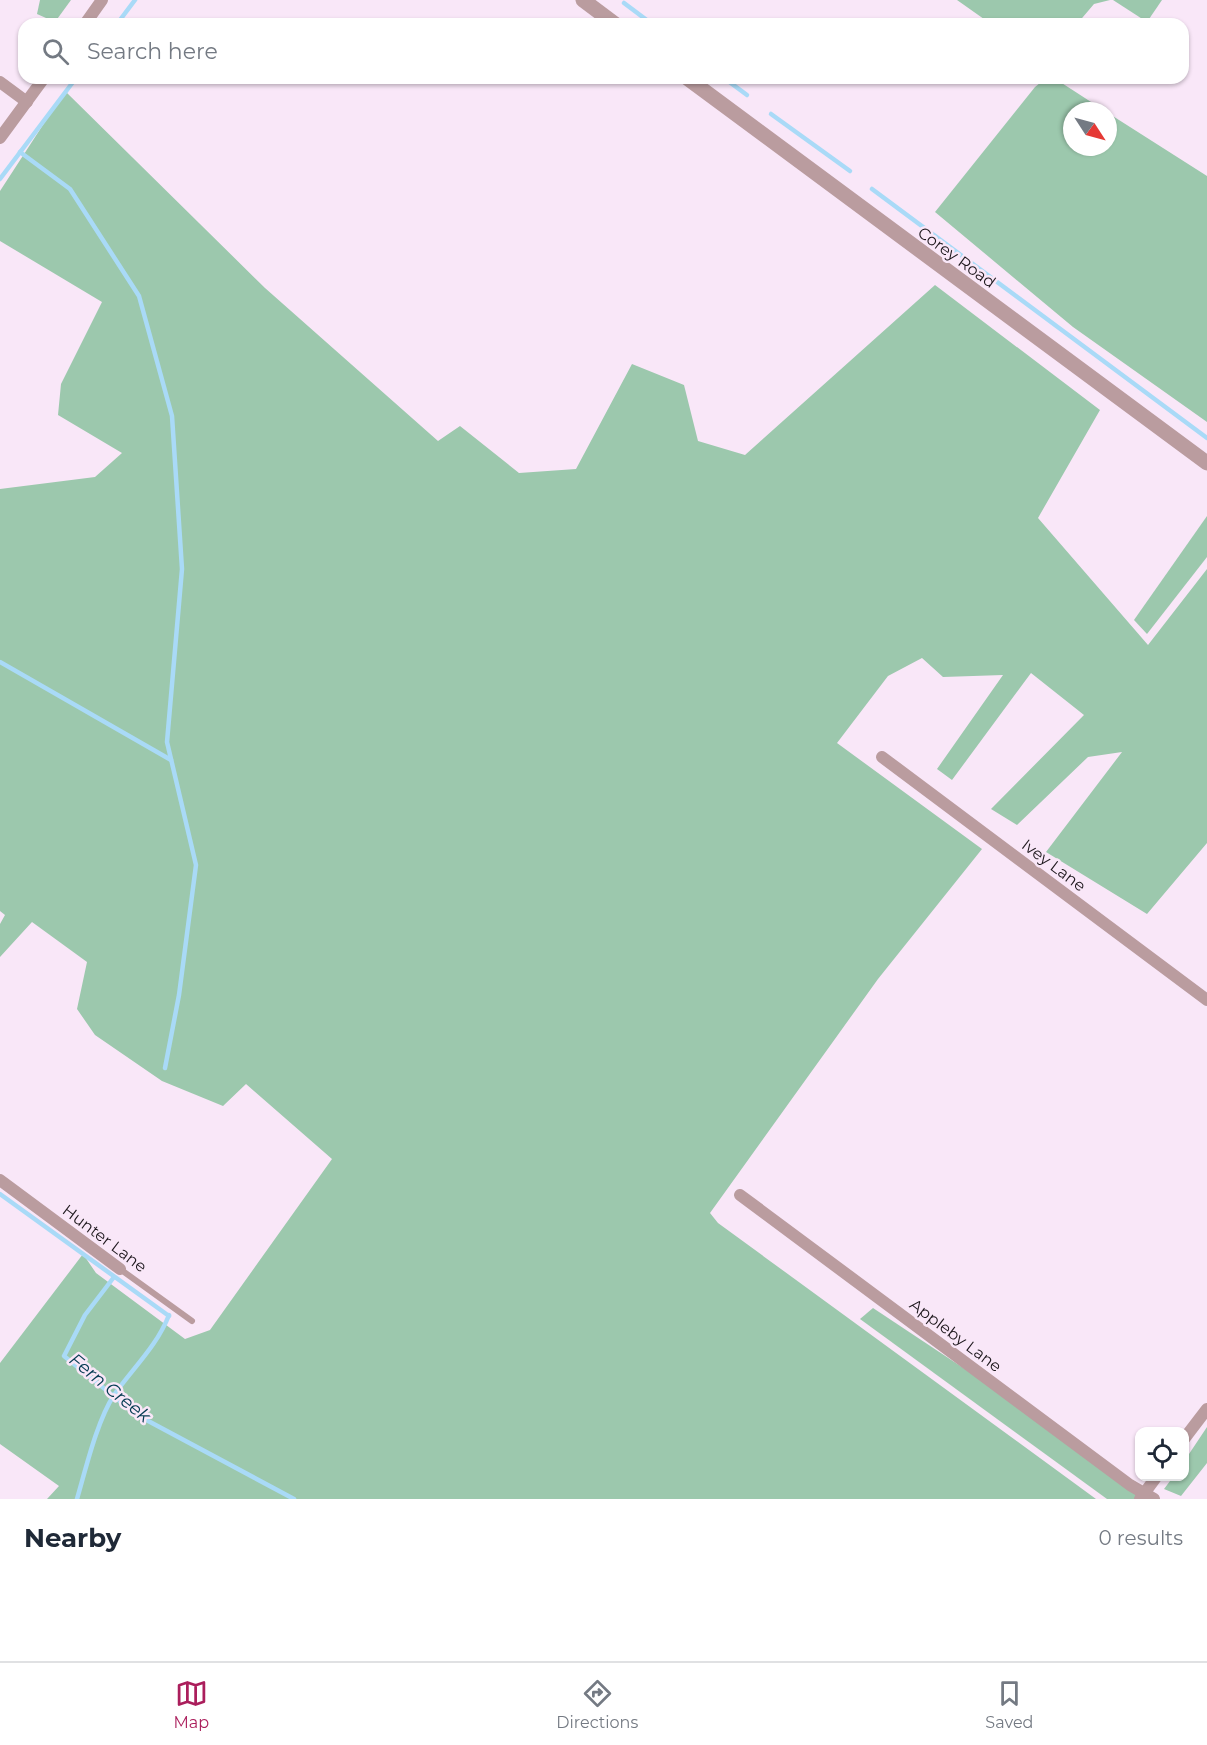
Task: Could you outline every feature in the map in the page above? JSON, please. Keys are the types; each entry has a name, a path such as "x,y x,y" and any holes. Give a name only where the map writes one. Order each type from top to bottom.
{"street":[{"path":"89,18 102,0"},
{"path":"583,0 607,18"},
{"path":"0,82 27,102"},
{"path":"0,138 40,84"},
{"name":"Corey Road","path":"695,84 1207,463"},
{"name":"Ivey Lane","path":"882,757 1207,1000"},
{"name":"Hunter Lane","path":"0,1180 120,1269"},
{"name":"Appleby Lane","path":"740,1195 1146,1497"},
{"path":"1189,1434 1207,1409"},
{"path":"1146,1497 1154,1481"}],"lane":[{"name":"Hunter Lane","path":"120,1269 192,1321"}],"green space":[{"path":"40,0 71,0 58,18 46,18 37,14"},
{"path":"957,0 1110,0 1094,4 1082,18 982,18"},
{"path":"1113,0 1162,0 1150,18 1141,18"},
{"path":"1039,84 1063,84 1091,102 1063,102 1063,156 1117,156 1117,119 1207,176 1207,422 1073,327 935,212"},
{"path":"65,91 265,288 438,441 460,426 519,473 576,469 632,364 684,385 698,441 745,455 935,285 1100,410 1038,518 1148,645 1207,569 1207,843 1147,914 1046,852 1122,752 1088,757 1017,825 991,809 1084,715 1031,673 952,780 937,769 1003,675 943,677 922,658 888,676 837,743 982,849 878,979 710,1213 718,1223 1096,1499 47,1499 59,1486 0,1444 0,1363 83,1254 96,1273 185,1339 210,1330 332,1159 246,1084 223,1106 162,1081 95,1035 77,1009 87,962 32,922 0,957 0,924 5,915 0,911 0,489 95,477 122,453 58,415 61,384 102,302 0,241 0,191"},
{"path":"1207,516 1207,557 1147,634 1134,620"},
{"path":"873,1308 1160,1499 1107,1499 860,1319"},
{"path":"1207,1427 1207,1463 1181,1496 1164,1489 1170,1481 1189,1481 1189,1454"}],"waterway":[{"path":"122,18 135,0"},
{"path":"624,3 644,18"},
{"path":"0,179 71,84"},
{"path":"732,84 747,95"},
{"path":"771,114 850,171"},
{"path":"20,152 70,189 139,296 172,416 182,569 167,742 196,865 179,995 165,1068"},
{"path":"872,189 1207,438"},
{"path":"0,662 171,760"},
{"name":"Fern Creek","path":"0,1194 169,1316"},
{"name":"Fern Creek","path":"114,1277 85,1315 64,1356 137,1415 294,1499"},
{"path":"77,1499 102,1418 114,1395 151,1347 169,1315"}]}
